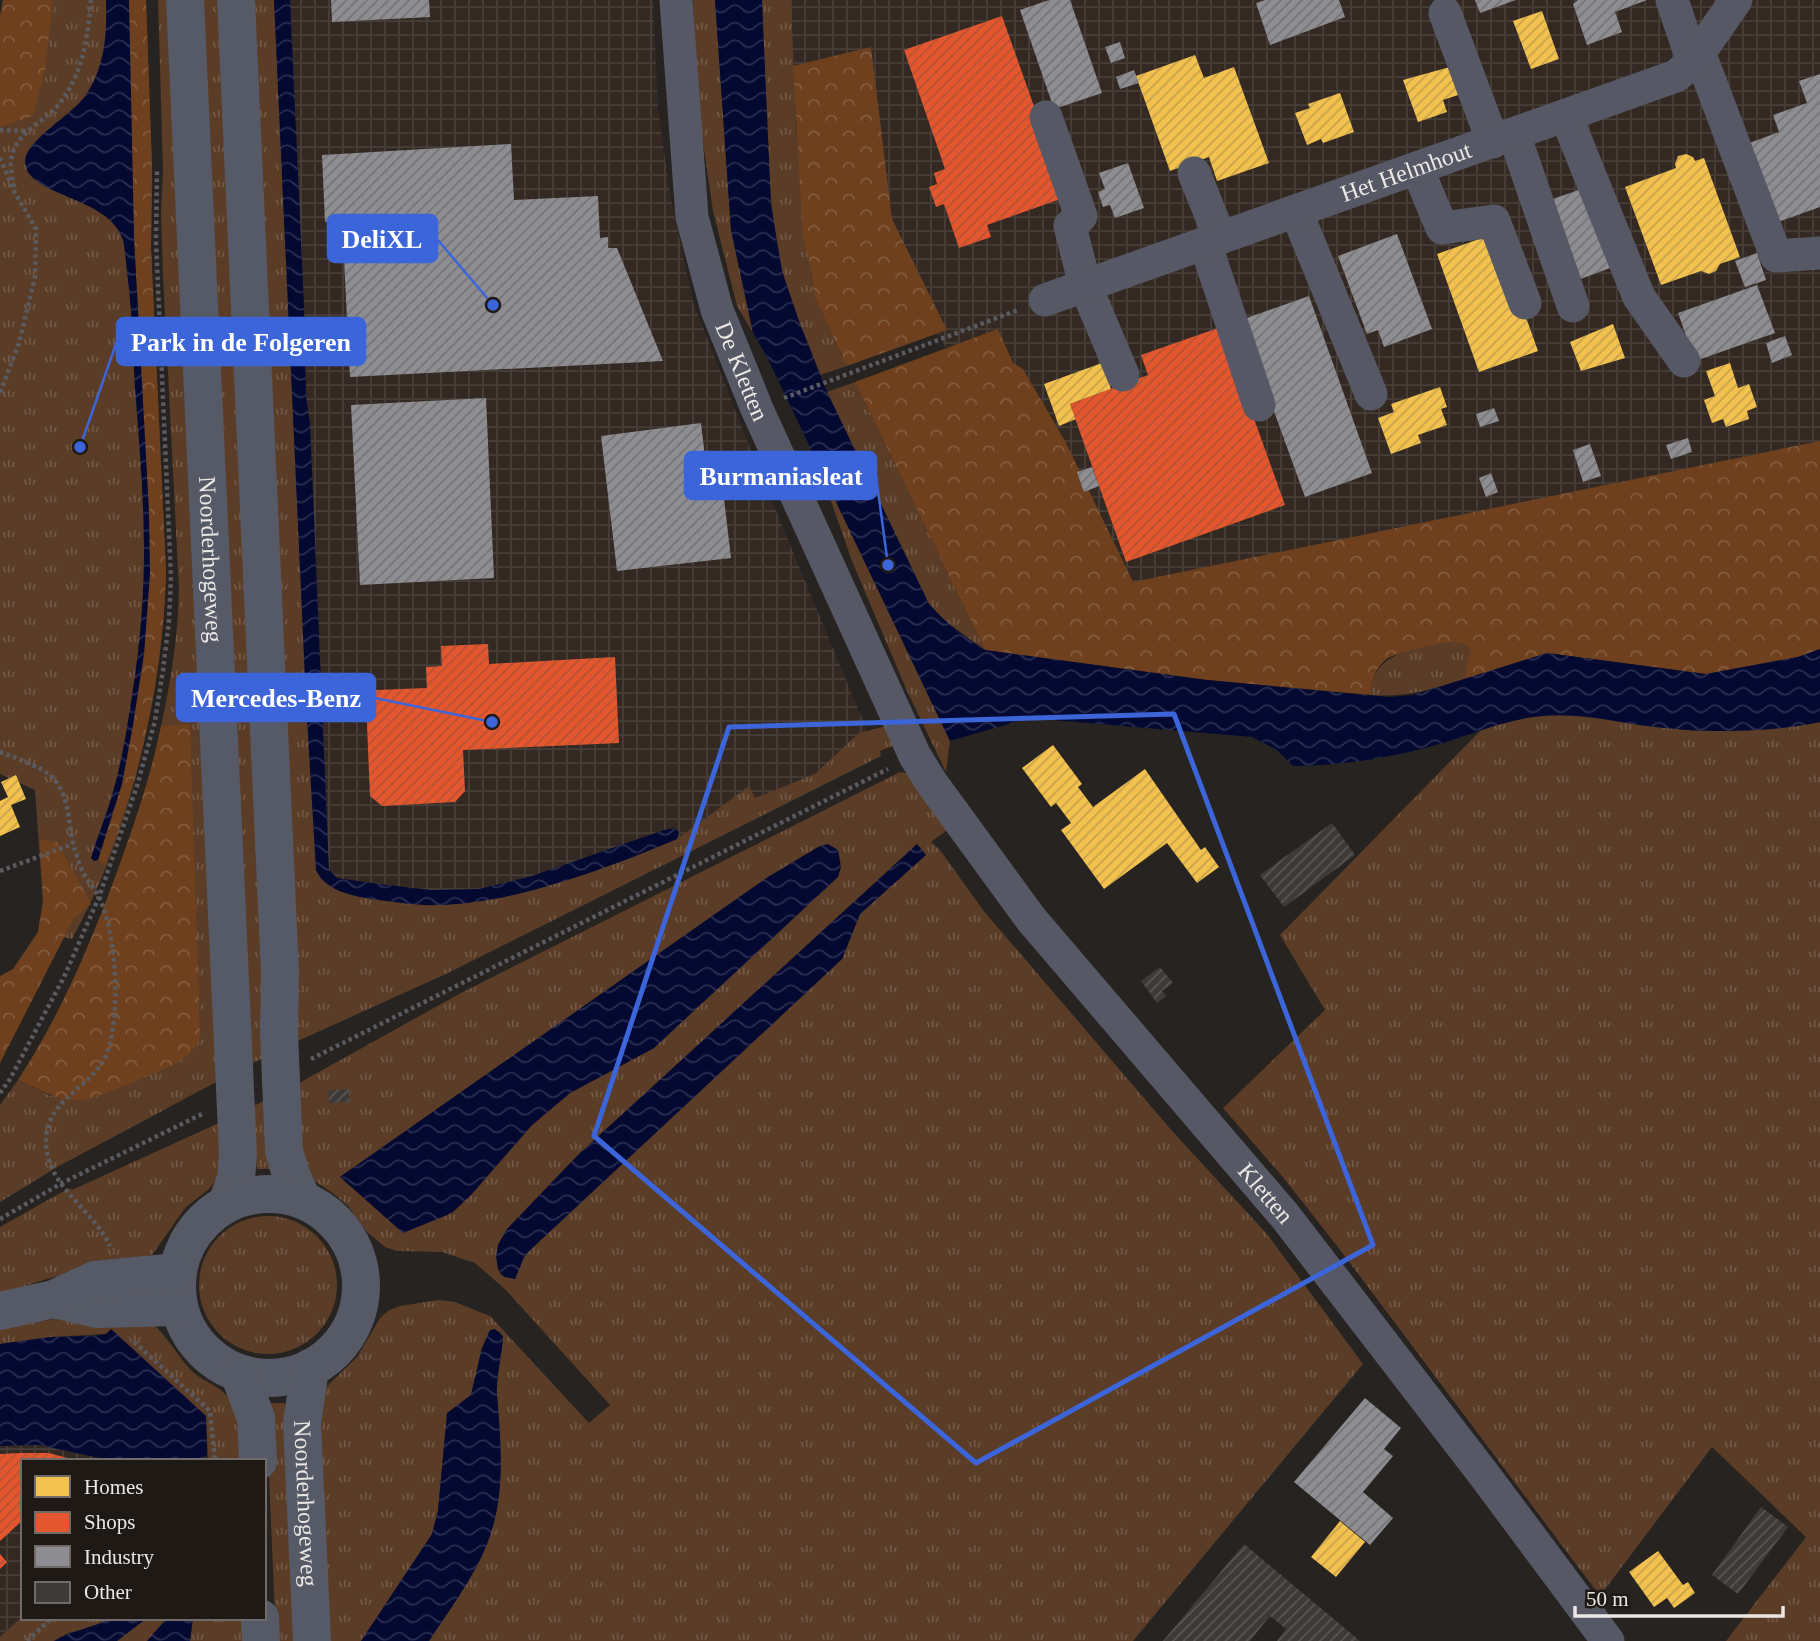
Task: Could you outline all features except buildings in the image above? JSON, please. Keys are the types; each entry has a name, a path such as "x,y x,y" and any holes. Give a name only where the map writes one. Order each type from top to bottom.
{"main road":[{"name":"Noorderhogeweg","path":"185,0 238,1154 236,1179 227,1203"},
{"name":"Noorderhogeweg","path":"236,0 279,959 284,1151 302,1199"},
{"path":"277,1194 302,1199 326,1213 345,1234 358,1259 360,1302 352,1327 334,1351 310,1368 287,1377 263,1378 239,1373 218,1363 200,1348 187,1329 178,1290 186,1244 203,1220 227,1203 251,1195 277,1194"},
{"path":"0,1311 54,1299 95,1280 116,1294 178,1290"},
{"name":"Noorderhogeweg","path":"310,1368 302,1423 312,1641"},
{"name":"Noorderhogeweg","path":"239,1373 256,1418 258,1459"},
{"path":"260,1620 261,1641"}],"street":[{"name":"De Kletten","path":"676,0 692,217 717,310 757,409 915,756"},
{"path":"1672,0 1776,256 1820,253"},
{"name":"Het Helmhout","path":"1045,300 1676,76 1696,57 1736,0"},
{"path":"1445,13 1503,138 1573,306"},
{"path":"1566,116 1639,297 1684,361"},
{"path":"1046,117 1081,216 1070,226 1086,285 1123,374"},
{"path":"1417,168 1442,228 1494,220 1525,303"},
{"path":"1194,173 1259,405"},
{"path":"1296,211 1371,394"},
{"name":"Kletten","path":"915,756 1031,919 1285,1216 1608,1641"}],"path":[{"path":"14,191 11,159 27,131 60,103 74,80 88,37 91,0"},
{"path":"0,130 27,131"},
{"path":"0,158 14,191 36,229 34,277 19,343 0,393"},
{"name":"Noorderhogeweg","path":"0,1093 64,977 99,897 137,786 155,720 169,621 170,531 156,242 157,160"},
{"path":"784,398 1045,300"},
{"path":"0,752 51,776 65,795 73,844 83,873 99,897 109,928 116,1013 107,1053 98,1069 58,1107 47,1129 49,1160 70,1196 100,1229 108,1243 113,1256 118,1326 210,1410 215,1459"},
{"path":"310,1060 915,756"},
{"path":"0,871 73,844"},
{"path":"0,1219 62,1183 206,1112"},
{"path":"27,1641 50,1620"}],"highlighted area":[{"path":"1174,714 1373,1245 976,1463 594,1136 729,727"}],"shaded area":[{"path":"269,0 653,0 658,108 670,195 693,302 752,453 871,740 821,781 628,871 305,921"},
{"path":"753,0 1820,0 1820,496 1113,607 865,222 758,90"},
{"path":"0,1435 142,1459 21,1459 21,1620 189,1620 151,1641 0,1641"}],"green space":[{"path":"3,0 146,0 152,169 151,248 166,573 163,619 158,666 140,762 111,855 72,939 38,932 43,902 35,790 0,774 0,17"},
{"path":"3,0 53,0 45,70 33,116 0,127 0,17"},
{"path":"129,0 146,0 152,169 151,248 166,573 160,647 148,722 130,794 105,865 98,860 122,784 133,725 144,654 150,574 134,237"},
{"path":"158,0 168,0 220,1080 59,1166 0,1202 0,1105 18,1080 51,1096 190,725 161,726 173,658 179,590 163,274"},
{"path":"201,0 219,0 269,1055 251,1064"},
{"path":"252,0 274,0 306,700 316,870 321,879 342,892 361,897 441,905 491,899 624,861 677,839 749,786 755,798 815,774 859,733 886,726 895,745 880,751 881,756 448,973 289,1045"},
{"path":"693,0 715,0 731,230 753,333 737,306 713,211 697,101"},
{"path":"762,0 791,0 796,127 814,296 847,366 820,375 789,296 776,236 766,135"},
{"path":"871,47 892,219 947,330 847,366 814,296 811,268 803,237 793,66"},
{"path":"998,329 1013,363 1023,369 1066,443 1133,582 1820,441 1820,649 1798,657 1706,674 1547,653 1464,680 1471,648 1450,642 1390,657 1381,664 1375,674 1371,695 1207,680 985,650 855,382"},
{"path":"855,382 985,650 944,620 929,604 827,392"},
{"path":"818,464 950,741 946,772 907,691 852,561"},
{"path":"1448,641 1466,644 1472,648 1464,680 1406,694 1371,695 1373,680 1387,661 1409,651"},
{"path":"1546,715 1590,716 1696,731 1754,729 1820,722 1820,1641 1726,1641 1806,1537 1712,1447 1600,1596 1341,1251 1282,1176 1223,1108 1325,1010 1280,935 1481,730 1519,718"},
{"path":"190,724 200,1038 193,1050 183,1059 101,1095 81,1100 48,1094 18,1080 48,1030 97,924 136,816 161,726"},
{"path":"900,772 912,774 951,827 931,842 940,850 983,910 1173,1132 1267,1234 1363,1364 1133,1641 429,1641 475,1570 493,1526 501,1471 497,1388 503,1337 499,1331 482,1348 471,1395 447,1414 438,1511 432,1534 424,1549 361,1641 327,1641 316,1412 324,1389 357,1357 380,1318 389,1310 438,1300 455,1302 490,1316 589,1423 610,1405 506,1290 475,1263 442,1252 397,1251 385,1247 367,1232 347,1205 310,1178 302,1167 290,1088 459,994","holes":["917,845 925,855 860,914 842,959 529,1251 515,1279 501,1275 498,1269 498,1245 507,1229 579,1154","820,846 654,1048 570,1093 532,1125 470,1196 340,1177 768,877"]},
{"path":"40,840 57,842 91,904 74,918 0,1063 0,976 13,969 38,932 43,902"},
{"path":"271,1098 273,1169 257,1169 253,1106"},
{"path":"221,1122 221,1169 215,1181 185,1208 152,1255 47,1279 0,1294 0,1227 62,1192 71,1188 72,1190"},
{"path":"268,1216 294,1222 317,1236 331,1259 337,1285 331,1311 317,1334 294,1348 268,1354 242,1348 219,1334 205,1311 199,1285 205,1259 219,1236 242,1222"},
{"path":"54,1319 152,1323 194,1373 229,1398 237,1417 248,1459 208,1459 206,1416 106,1334 51,1337 0,1344 0,1329"},
{"path":"266,1403 285,1403 297,1641 276,1641"},
{"path":"21,1618 21,1620 108,1620 88,1629 67,1633 54,1641 0,1641 0,1637"},
{"path":"144,1620 165,1620 147,1641 117,1641"},
{"path":"193,1620 244,1620 245,1641 190,1641"}],"water":[{"path":"106,0 129,0 134,237 150,574 144,654 122,784 98,860 94,861 91,858 119,770 138,654 143,593 142,490 129,286 123,240 115,225 86,205 38,182 29,173 25,161 33,145 79,103 92,85 103,50"},
{"path":"274,0 290,0 329,870 337,878 379,884 431,890 479,889 532,876 664,830 675,828 679,832 677,839 561,882 469,903 423,905 347,894 326,883 316,870"},
{"path":"715,0 762,0 771,205 782,271 827,392 929,604 955,629 977,645 985,650 1207,680 1389,697 1413,695 1547,653 1706,674 1798,657 1820,649 1820,722 1776,729 1706,731 1660,728 1579,716 1543,716 1513,721 1440,744 1393,755 1310,766 1293,766 1277,750 1252,737 1029,718 950,741 768,359 753,333 731,230"},
{"path":"828,844 838,850 841,867 838,877 654,1048 570,1093 532,1125 452,1213 403,1233 340,1177 768,877 820,846"},
{"path":"917,844 926,855 860,914 842,959 529,1251 515,1279 504,1277 498,1269 496,1256 498,1245 507,1229 579,1154"},
{"path":"111,1329 206,1416 207,1455 202,1459 104,1459 39,1445 0,1446 0,1344 51,1337 106,1334"},
{"path":"495,1329 503,1336 497,1388 501,1470 497,1508 487,1544 468,1582 429,1641 361,1641 432,1534 438,1511 447,1413 471,1395 482,1348 490,1330"},
{"path":"107,1620 144,1620 117,1641 54,1641"},
{"path":"165,1620 193,1620 190,1641 147,1641"}],"place":[{"name":"DeliXL","path":"493,305"},
{"name":"Park in de Folgeren","path":"80,447"},
{"name":"Burmaniasleat","path":"888,565"},
{"name":"Mercedes-Benz","path":"492,722"}]}
